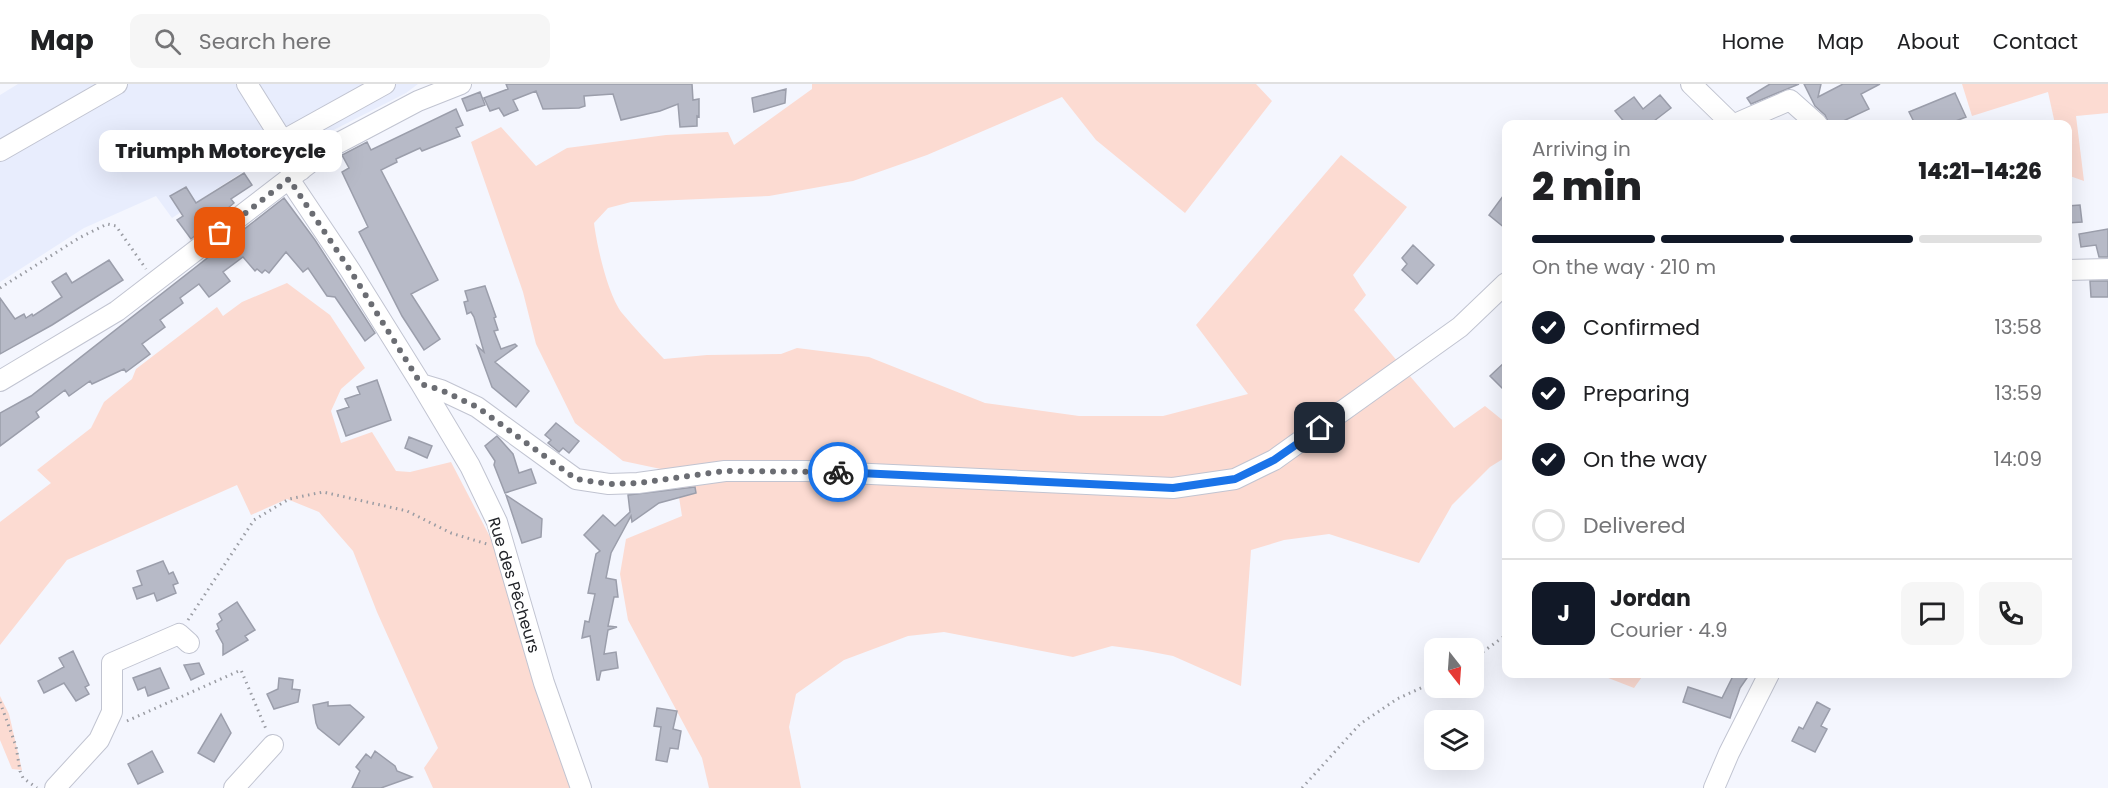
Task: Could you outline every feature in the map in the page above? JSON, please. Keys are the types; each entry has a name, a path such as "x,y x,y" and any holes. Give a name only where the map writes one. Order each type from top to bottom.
{"street":[{"path":"0,151 117,84"},
{"name":"Rue des Pêcheurs","path":"247,84 282,141 295,175 350,270 470,466 497,522 544,683 581,788"},
{"path":"282,141 385,84"},
{"path":"0,381 117,311 329,148 418,101 461,84"},
{"path":"1691,84 1730,120"},
{"path":"1742,120 1795,92 1814,120"},
{"path":"2072,270 2108,269"},
{"path":"421,384 441,390 477,407 576,479 609,484 638,483 725,471 806,471 1173,488 1235,479 1274,460 1460,327 1502,287"},
{"path":"55,788 99,740 112,712 112,663 184,638"},
{"path":"1714,788 1767,678"},
{"path":"234,788 273,745"}],"path":[{"path":"0,288 79,238 107,224 116,225 155,283"},
{"path":"184,638 254,520 290,499 324,492 406,511 451,533 486,544 505,544"},
{"path":"1484,651 1502,638"},
{"path":"112,712 118,724 241,670 273,745"},
{"path":"1302,788 1360,724 1397,699 1424,687"},
{"path":"0,702 16,746 23,778 37,788"}],"shaded area":[{"path":"18,84 418,84 406,93 316,139 273,152 172,218 156,196 84,228 0,282 0,95"},
{"path":"812,84 1256,84 1272,101 1185,213 1096,140 1062,97 927,155 853,181 769,196 631,202 608,208 594,223 600,257 612,295 622,313 664,359 707,355 781,354 797,348 869,357 985,403 1079,416 1163,416 1248,394 1196,325 1341,155 1407,207 1353,275 1366,295 1354,310 1454,428 1485,406 1502,420 1502,460 1490,467 1452,505 1419,563 1329,534 1284,540 1251,550 1241,686 1173,656 1142,650 1112,646 1073,657 944,632 908,636 844,660 796,694 789,727 801,788 709,788 702,758 628,620 620,574 626,539 682,516 675,472 623,461 575,423 536,344 523,292 471,142 501,127 536,166 567,148 666,135 728,132 734,145 812,89"},
{"path":"1962,84 2108,84 2108,113 2076,116 2084,181 2072,177 2072,120 2054,120 2048,92 1972,116"},
{"path":"287,283 330,315 365,368 341,389 331,411 341,443 372,432 396,471 410,472 451,462 500,556 529,668 570,788 433,788 424,768 438,748 377,612 353,551 319,512 287,499 251,515 237,485 67,560 0,645 0,522 51,483 37,470 91,428 104,402 132,379 136,369 217,307 223,316 242,302"},
{"path":"1608,678 1641,678 1634,688"},
{"path":"0,696 9,714 22,770 12,769 0,740"}],"building":[{"path":"506,84 692,84 693,100 699,99 699,117 697,116 697,126 680,127 678,104 660,111 621,120 613,94 584,96 585,106 579,108 543,109 536,91 513,100 518,110 504,116 499,108 490,111 484,98 508,89"},
{"path":"1770,84 1799,84 1751,104 1747,98"},
{"path":"1804,84 1821,84 1818,97 1843,84 1880,84 1861,94 1869,109 1846,120 1827,120 1815,106"},
{"path":"786,89 785,103 754,112 752,98"},
{"path":"480,92 485,105 467,111 462,99"},
{"path":"1955,93 1966,117 1958,120 1913,120 1909,112"},
{"path":"1660,95 1671,108 1655,120 1623,120 1615,111 1634,97 1643,109"},
{"path":"456,109 463,125 456,128 460,136 422,151 420,148 396,159 397,162 381,170 438,280 411,294 440,339 424,350 402,316 359,232 368,227 342,172 349,168 342,155 367,142 371,150"},
{"path":"244,173 252,185 231,199 234,203 191,239 177,220 183,216 170,196 186,187 196,203"},
{"path":"1502,197 1502,226 1489,215"},
{"path":"284,198 315,240 375,333 365,341 335,297 327,296 308,268 303,272 286,252 269,273 265,270 262,273 257,269 255,271 243,257 223,272 230,281 209,297 199,284 180,298 183,303 160,320 165,327 142,344 150,354 126,372 124,369 92,384 90,381 69,396 65,390 36,412 39,417 0,446 0,413 31,396"},
{"path":"2080,205 2082,222 2072,223 2072,206"},
{"path":"2108,229 2108,257 2099,257 2096,245 2081,247 2079,234"},
{"path":"1413,245 1434,265 1417,284 1402,270 1407,264 1402,258"},
{"path":"109,260 123,280 52,325 0,354 0,298 15,319 24,314 26,318 32,314 33,316 62,297 52,282 66,273 72,283"},
{"path":"2090,281 2108,281 2108,297 2091,297"},
{"path":"485,286 496,317 494,318 498,330 494,331 501,349 515,344 517,346 495,362 529,391 516,407 492,387 477,346 484,352 474,317 471,312 467,314 464,302 468,301 465,291"},
{"path":"1502,365 1502,388 1490,376"},
{"path":"377,380 391,420 346,436 337,411 349,407 345,399 360,394 357,387"},
{"path":"556,423 579,441 569,453 563,448 559,452 548,443 551,440 545,435"},
{"path":"497,436 513,454 519,473 531,469 536,483 505,493 494,465 495,461 485,446"},
{"path":"409,437 432,446 427,458 405,448"},
{"path":"695,487 696,493 659,503 632,522 631,516 611,553 606,578 616,580 618,597 614,597 608,626 617,627 608,630 604,654 616,652 618,668 601,671 599,680 597,680 590,636 582,638 585,621 589,622 595,594 588,593 596,554 600,551 584,535 603,515 615,526 630,512 628,495"},
{"path":"506,495 542,519 541,537 522,543"},
{"path":"163,561 169,574 173,572 178,583 173,585 176,593 157,601 154,593 137,599 133,588 142,585 137,571"},
{"path":"237,602 255,630 245,636 248,640 223,655 223,644 216,631 219,629 217,624 222,620 219,614"},
{"path":"73,651 89,685 85,687 89,694 76,701 64,683 44,693 38,681 64,667 59,658"},
{"path":"199,663 204,674 191,680 184,665"},
{"path":"160,668 169,688 148,696 145,687 138,690 133,678"},
{"path":"279,678 293,680 292,689 300,690 298,702 274,709 267,694 278,689"},
{"path":"1732,678 1747,678 1740,688 1730,718 1683,702 1688,687 1722,698"},
{"path":"328,702 328,706 350,705 364,717 339,745 318,728 316,723 313,705"},
{"path":"1817,702 1830,709 1821,726 1827,729 1815,752 1792,741 1799,727 1803,729"},
{"path":"657,708 677,711 673,729 681,731 678,749 670,748 667,762 656,760 661,727 654,726"},
{"path":"221,714 231,733 214,762 198,753"},
{"path":"152,751 163,772 138,784 128,764"},
{"path":"375,751 395,766 397,771 412,777 381,788 352,788 360,771 356,767 366,754 371,758"}],"way so far":[{"path":"220,233 289,179 350,270 421,384 441,390 477,407 576,479 609,484 638,483 725,471 838,472"}],"place":[{"name":"Triumph Motorcycle","path":"220,233"}],"route":[{"path":"838,472 1173,488 1235,479 1274,460 1320,428"}]}
